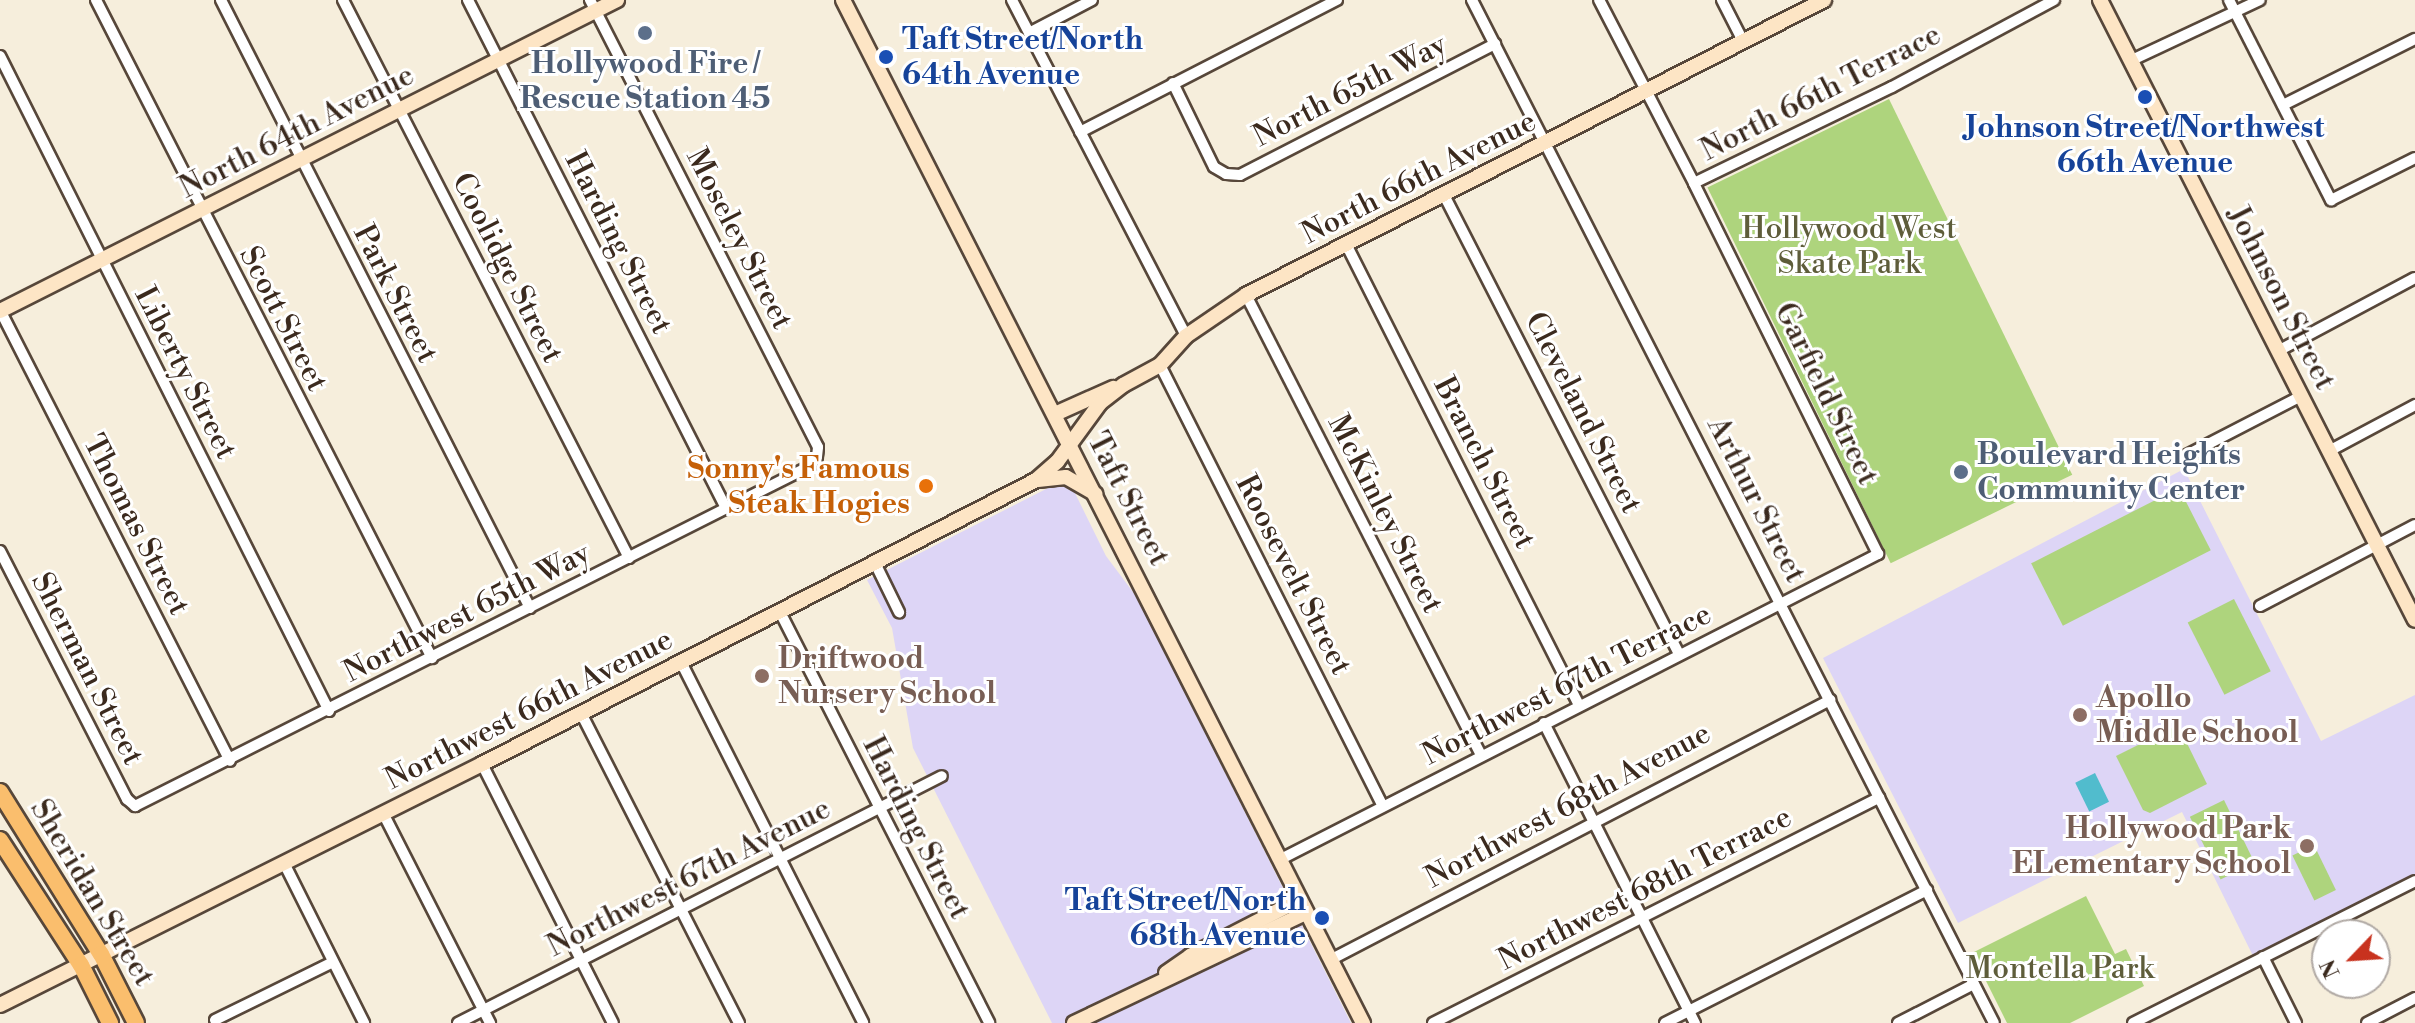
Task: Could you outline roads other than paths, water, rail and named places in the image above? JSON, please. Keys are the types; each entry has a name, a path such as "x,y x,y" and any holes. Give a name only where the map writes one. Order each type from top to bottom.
{"main road":[{"name":"Sheridan Street","path":"0,792 101,954 136,1023"},
{"name":"Sheridan Street","path":"0,840 81,965 110,1023"}],"street":[{"name":"Scott Street","path":"96,0 200,210 432,658"},
{"name":"Park Street","path":"221,0 299,160 530,608"},
{"name":"Coolidge Street","path":"343,0 629,558"},
{"name":"Harding Street","path":"468,0 726,508"},
{"name":"North 64th Avenue","path":"0,311 498,60 593,6 617,0"},
{"name":"Taft Street","path":"843,0 1363,1023"},
{"path":"1012,0 1186,336"},
{"path":"1029,33 1092,0"},
{"path":"1080,132 1337,0"},
{"name":"Arthur Street","path":"1472,0 1994,1023"},
{"name":"Garfield Street","path":"1599,0 1694,183 1878,554"},
{"path":"1722,0 1743,41"},
{"name":"North 66th Avenue","path":"1071,445 1100,403 1123,385 1160,365 1186,336 1246,295 1546,145 1824,0"},
{"name":"North 66th Terrace","path":"1694,183 1892,87 2054,0"},
{"name":"Johnson Street","path":"2100,0 2415,620"},
{"path":"2229,0 2331,200 2415,158"},
{"path":"2132,60 2260,0"},
{"name":"Moseley Street","path":"593,6 818,447 817,457"},
{"path":"2283,105 2415,39"},
{"name":"North 65th Way","path":"1173,83 1214,167 1226,174 1240,175 1495,44"},
{"name":"Liberty Street","path":"0,56 329,711"},
{"name":"Cleveland Street","path":"1444,195 1679,654"},
{"name":"Branch Street","path":"1346,244 1579,705"},
{"path":"2278,351 2415,278"},
{"name":"McKinley Street","path":"1246,295 1481,755"},
{"name":"Thomas Street","path":"0,311 230,761"},
{"name":"Roosevelt Street","path":"1160,365 1383,806"},
{"path":"1055,414 1123,385"},
{"path":"2185,456 2301,396"},
{"path":"2329,451 2415,405"},
{"name":"Northwest 66th Avenue","path":"0,1005 482,764 1036,480 1071,445"},
{"name":"Northwest 65th Way","path":"135,806 230,761 810,466 817,457"},
{"path":"1036,480 1066,477 1096,494"},
{"path":"2260,606 2415,525"},
{"name":"Sherman Street","path":"0,551 127,799 135,806"},
{"name":"Northwest 67th Terrace","path":"1279,860 1878,554"},
{"path":"875,563 899,612"},
{"name":"Harding Street","path":"780,612 989,1023"},
{"path":"681,662 863,1023"},
{"name":"Northwest 68th Avenue","path":"1330,960 1830,700"},
{"path":"581,713 739,1023"},
{"path":"1544,723 1695,1023"},
{"path":"482,764 613,1023"},
{"name":"Northwest 67th Avenue","path":"458,1023 942,776"},
{"name":"Northwest 68th Terrace","path":"1433,1023 1640,915 1879,798"},
{"path":"383,813 490,1023"},
{"path":"284,863 364,1023"},
{"path":"2133,1023 2415,881"},
{"path":"1665,1023 1927,890"},
{"path":"1074,1023 1146,987 1197,968 1303,906"},
{"path":"2263,957 2296,1023"},
{"path":"215,1020 333,962"},
{"path":"1898,1023 1974,984"},
{"path":"2367,1023 2415,998"}],"water":[{"path":"2095,773 2109,802 2089,811 2075,783"}],"place":[{"name":"Hollywood Fire / Rescue Station 45","path":"645,33"},
{"name":"Taft Street/North 64th Avenue","path":"886,57"},
{"name":"Johnson Street/Northwest 66th Avenue","path":"2145,97"},
{"name":"Boulevard Heights Community Center","path":"1961,472"},
{"name":"Sonny's Famous Steak Hogies","path":"926,486"},
{"name":"Driftwood Nursery School","path":"762,676"},
{"name":"Apollo Middle School","path":"2080,715"},
{"name":"Hollywood Park ELementary School","path":"2307,846"},
{"name":"Taft Street/North 68th Avenue","path":"1322,918"}],"park label":[{"name":"Hollywood West Skate Park","path":"1849,246"},
{"name":"Montella Park","path":"2060,969"}]}
